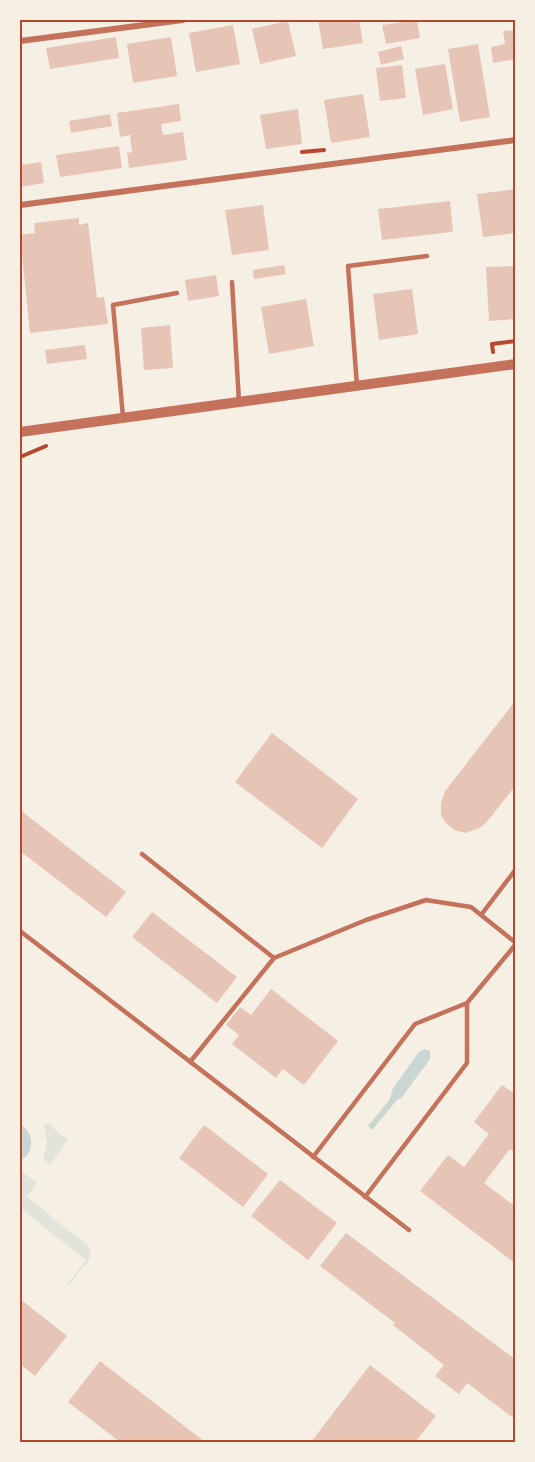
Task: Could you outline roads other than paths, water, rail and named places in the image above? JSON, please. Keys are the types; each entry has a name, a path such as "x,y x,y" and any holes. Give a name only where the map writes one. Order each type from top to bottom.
{"street":[{"path":"20,41 183,20"},
{"path":"20,205 516,140"},
{"path":"20,432 516,363"}],"lane":[{"path":"357,386 348,266 427,256"},
{"path":"232,282 239,402"},
{"path":"123,417 113,305 177,293"},
{"path":"142,854 274,958"},
{"path":"481,915 516,869"},
{"path":"190,1062 274,958 366,920 426,900 471,907 516,943 467,1003 415,1024 313,1157"},
{"path":"20,931 409,1230"},
{"path":"365,1197 467,1063 467,1003"}]}
